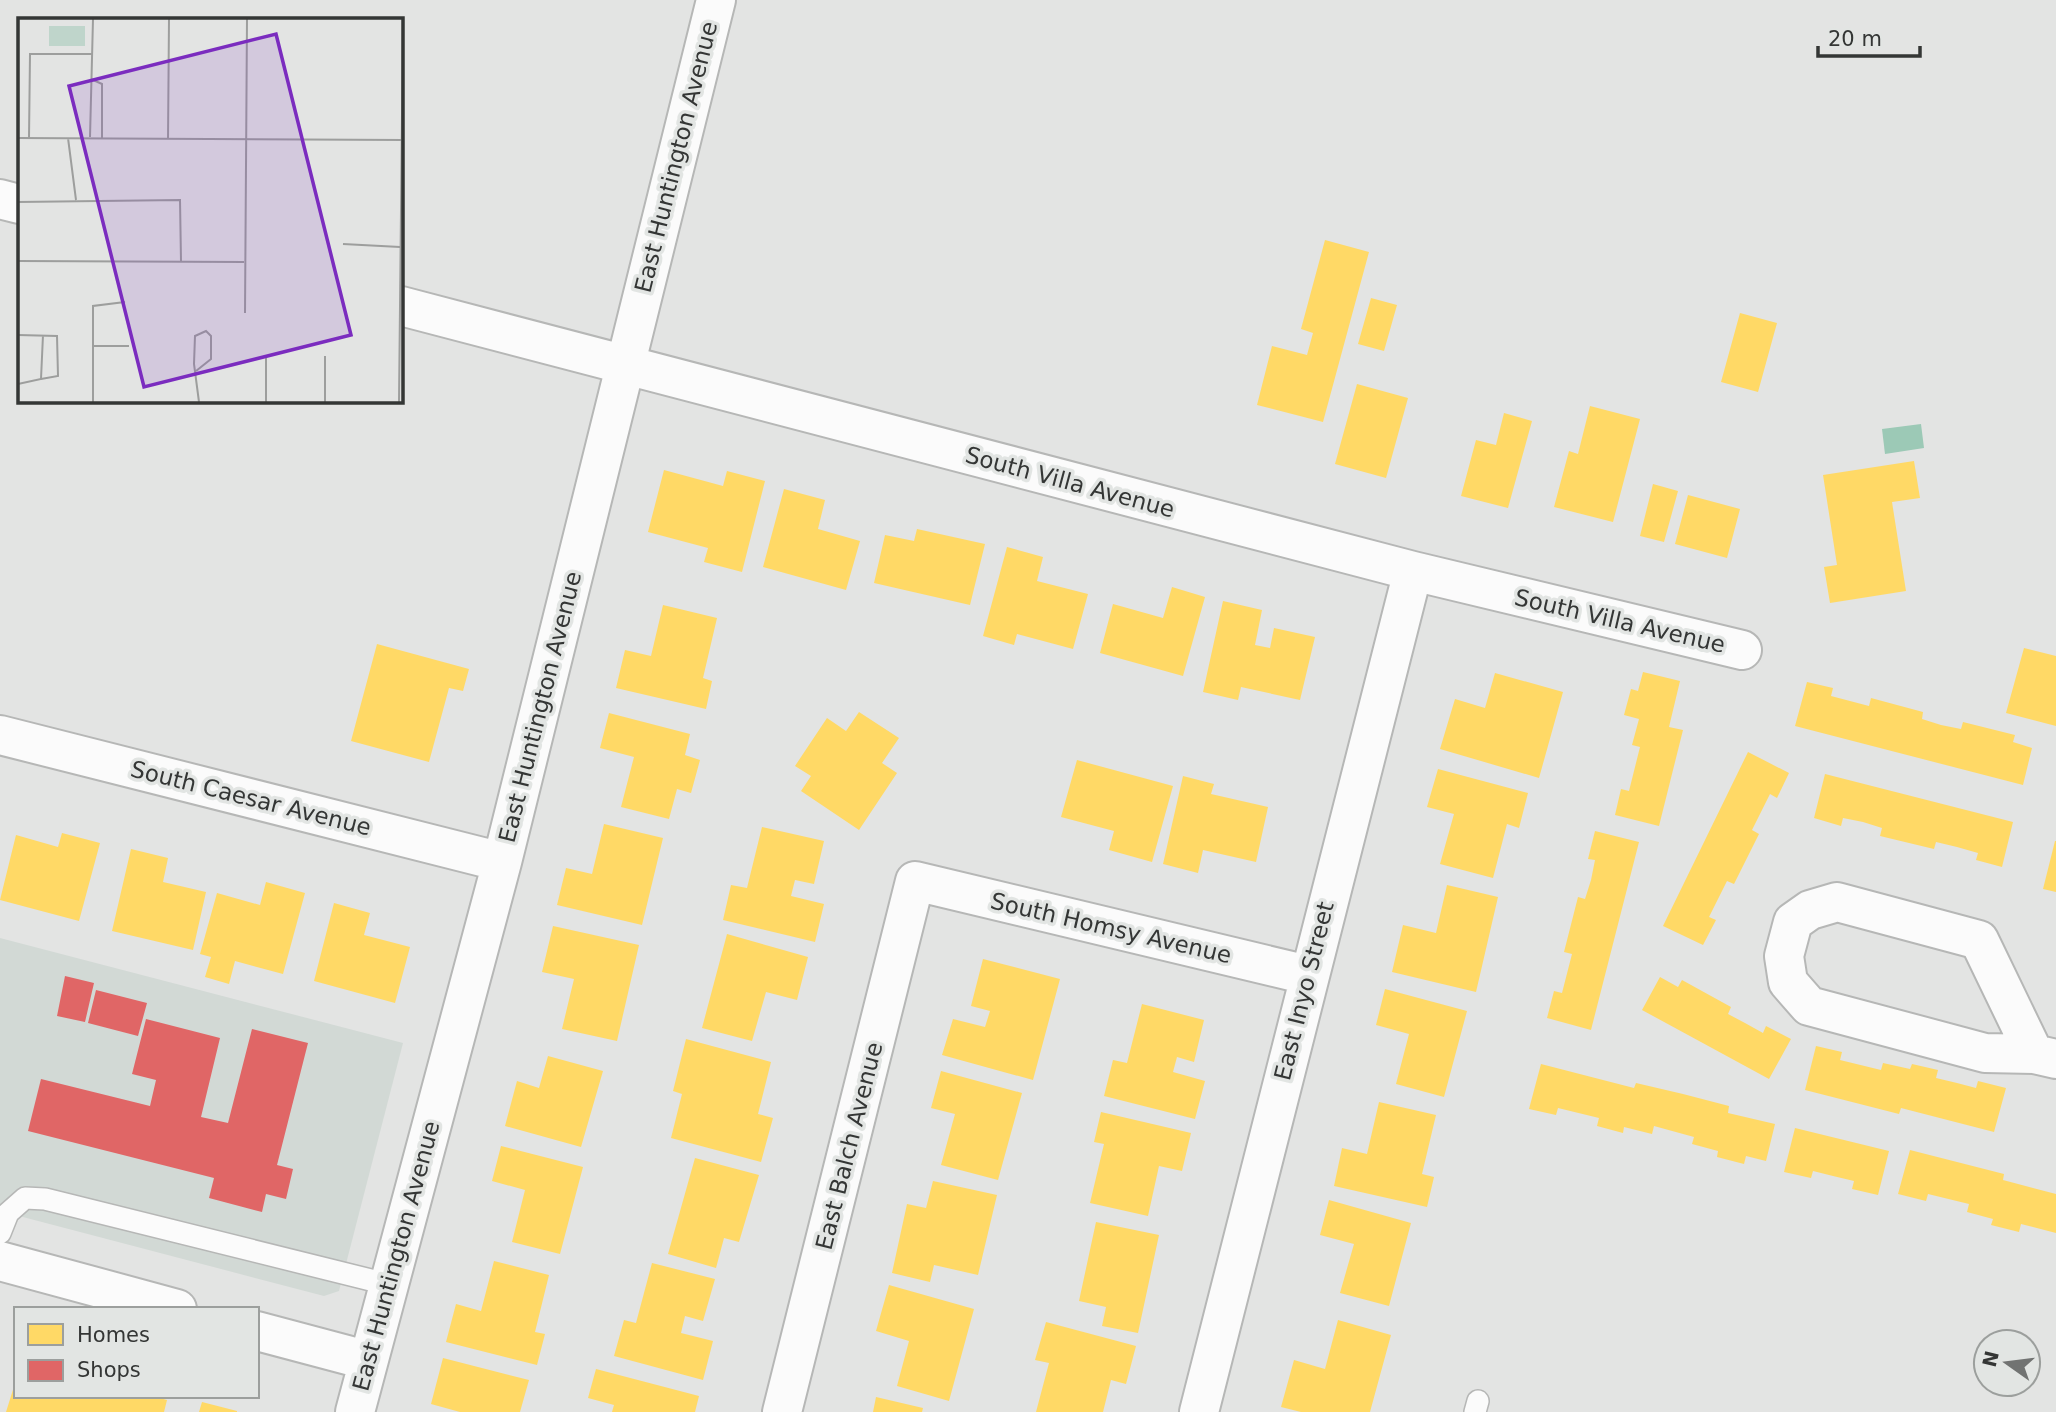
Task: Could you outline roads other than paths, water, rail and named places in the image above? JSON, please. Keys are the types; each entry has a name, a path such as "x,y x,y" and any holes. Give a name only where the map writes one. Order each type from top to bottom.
{"street":[{"name":"East Huntington Avenue","path":"355,1412 366,1360 502,862 716,0"},
{"path":"0,199 18,204"},
{"name":"South Villa Avenue","path":"402,306 1413,571 1742,650"},
{"name":"East Inyo Street","path":"1199,1412 1308,975 1413,571"},
{"name":"South Caesar Avenue","path":"0,734 502,862"},
{"name":"South Homsy Avenue","path":"915,881 1308,975"},
{"name":"East Balch Avenue","path":"782,1412 915,881"},
{"path":"1838,902 1979,940 2045,1057 1985,1053 1809,1006 1788,982 1784,956 1793,922 1810,910 1838,902"},
{"path":"0,1261 170,1307"},
{"path":"259,1332 366,1360"}],"lane":[{"path":"0,1233 8,1213 25,1198 45,1199 387,1284"}]}
